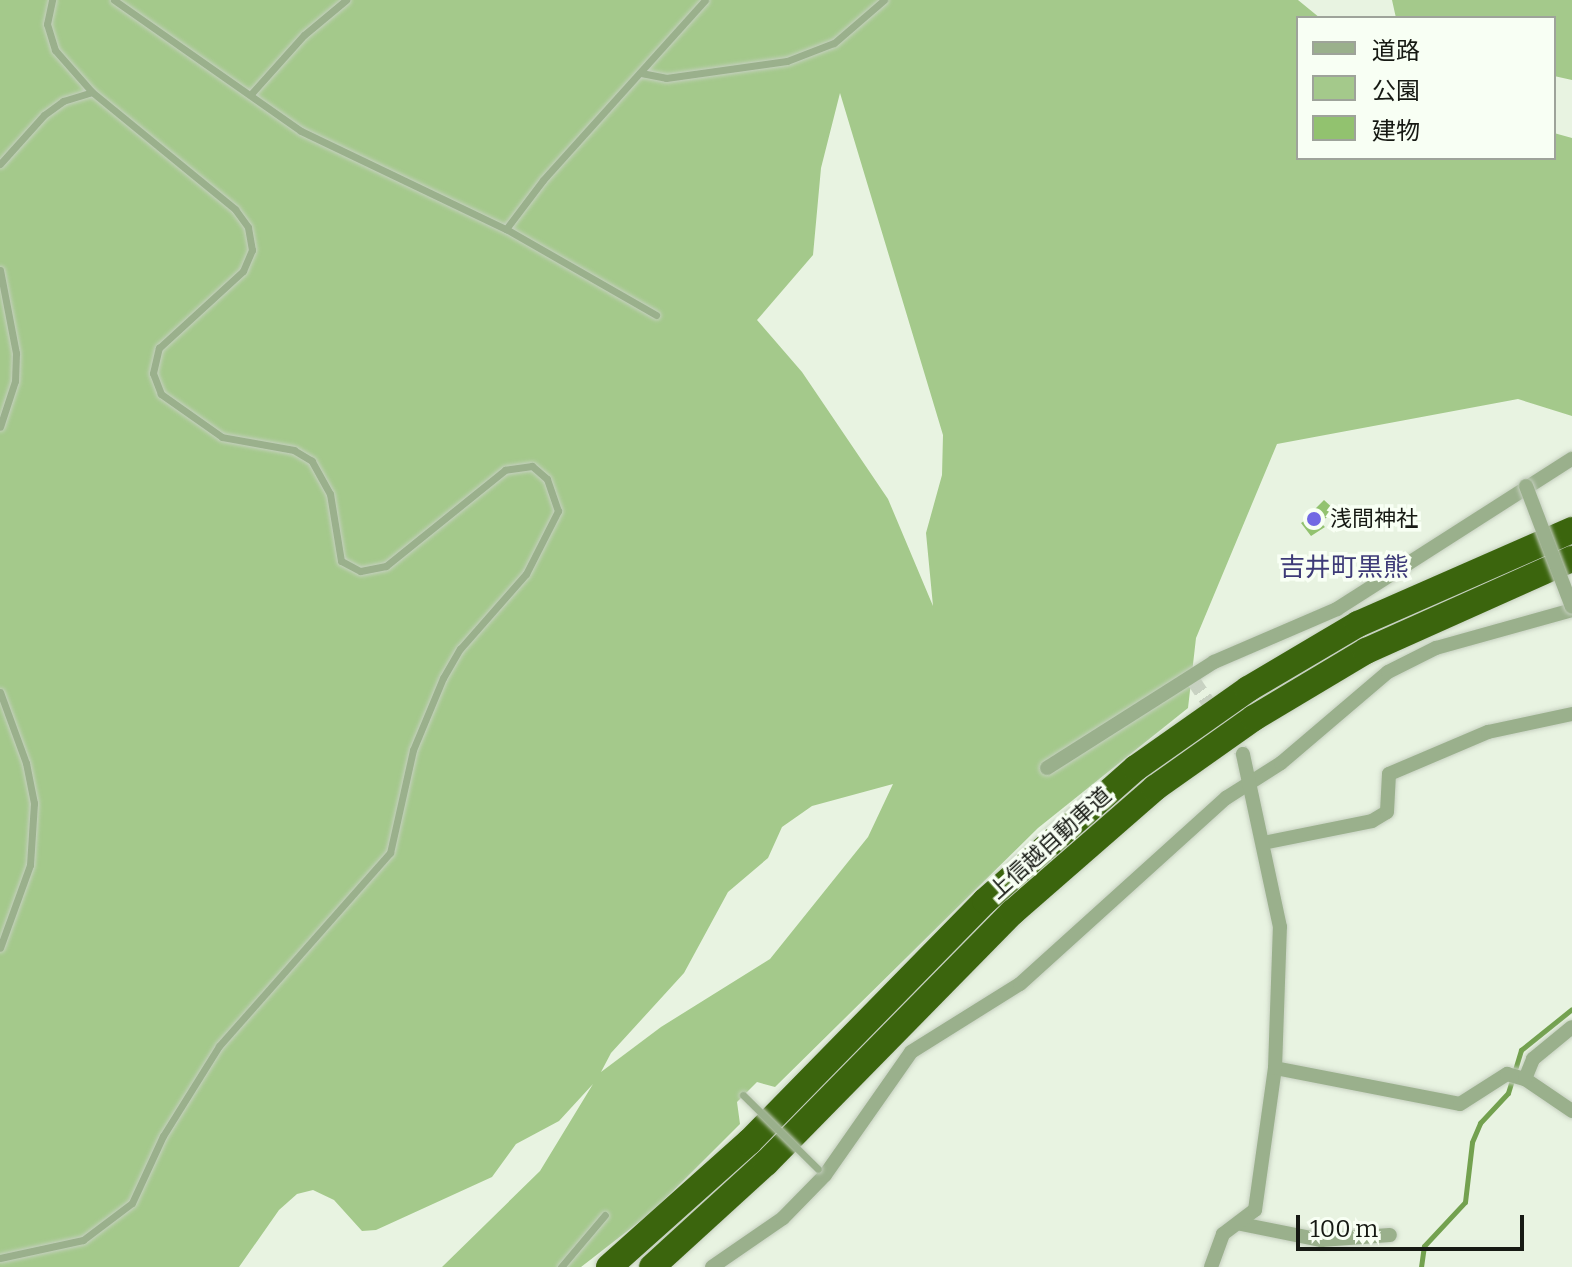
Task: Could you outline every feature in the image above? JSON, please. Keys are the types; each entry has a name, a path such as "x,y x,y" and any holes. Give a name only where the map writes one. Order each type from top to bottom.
{"highway":[{"name":"上信越自動車道","path":"609,1267 749,1142 985,901 1136,768 1248,689 1358,624 1572,530"},
{"name":"上信越自動車道","path":"652,1267 766,1163 1013,912 1155,788 1265,711 1366,651 1572,559"}],"street":[{"path":"1047,768 1214,662 1337,609 1572,459"},
{"path":"712,1267 783,1218 822,1172 911,1052 1020,984 1226,798 1248,788 1388,672 1436,648 1572,608 1526,486"},
{"path":"1263,843 1372,821 1387,812 1389,774 1488,732 1572,714"},
{"path":"1211,1267 1223,1234 1241,1224 1255,1210 1275,1068 1280,927 1243,754"},
{"path":"1525,1079 1533,1059 1572,1027"},
{"path":"1275,1068 1460,1104 1507,1074 1525,1079 1572,1111"},
{"path":"1241,1224 1321,1240 1390,1235"}],"lane":[{"path":"0,1258 83,1240 132,1203 163,1136 219,1046 390,853 413,750 443,678 460,649 526,574 558,511 547,479 532,466 505,470 386,566 360,571 341,561 330,494 312,461 294,450 222,437 161,394 153,373 159,348 243,271 251,237 235,209 92,92 55,50 47,24 52,0"},
{"path":"114,0 301,131 506,229 656,315"},
{"path":"251,94 304,35 346,0"},
{"path":"506,229 705,0"},
{"path":"641,73 666,78 787,61 834,43 884,0"},
{"path":"0,164 44,115 63,101 92,92"},
{"path":"0,270 16,353 15,381 0,427"},
{"path":"0,692 26,763 34,803 30,865 0,948"},
{"path":"743,1095 822,1172"},
{"path":"561,1267 605,1215"}],"green space":[{"path":"0,0 1298,0 1318,16 1296,16 1296,160 1556,160 1556,134 1572,138 1572,416 1518,399 1277,444 1196,638 1188,708 1038,828 775,1087 757,1082 737,1102 740,1124 652,1212 581,1267 442,1267 540,1171 593,1084 559,1121 516,1144 492,1177 376,1230 362,1231 334,1200 313,1190 297,1194 279,1210 239,1267 0,1267","holes":["840,93 943,435 942,475 926,533 933,606 888,499 802,372 757,320 813,255 821,168","893,784 868,837 770,959 661,1027 601,1072 611,1053 684,973 728,892 768,858 782,827 812,806"]},
{"path":"1392,0 1572,0 1572,80 1556,76 1556,16 1396,16"}],"building":[{"name":"浅間神社","path":"1324,500 1336,511 1320,522 1325,527 1311,536 1301,523 1318,512 1315,509"}],"waterway":[{"path":"1421,1267 1424,1246 1465,1202 1472,1142 1480,1123 1508,1093 1521,1050 1572,1009"}],"tunnel":[{"path":"1193,680 1243,754"}],"place":[{"name":"浅間神社","path":"1314,519"}],"district":[{"name":"吉井町黒熊","path":"1344,568"}]}
